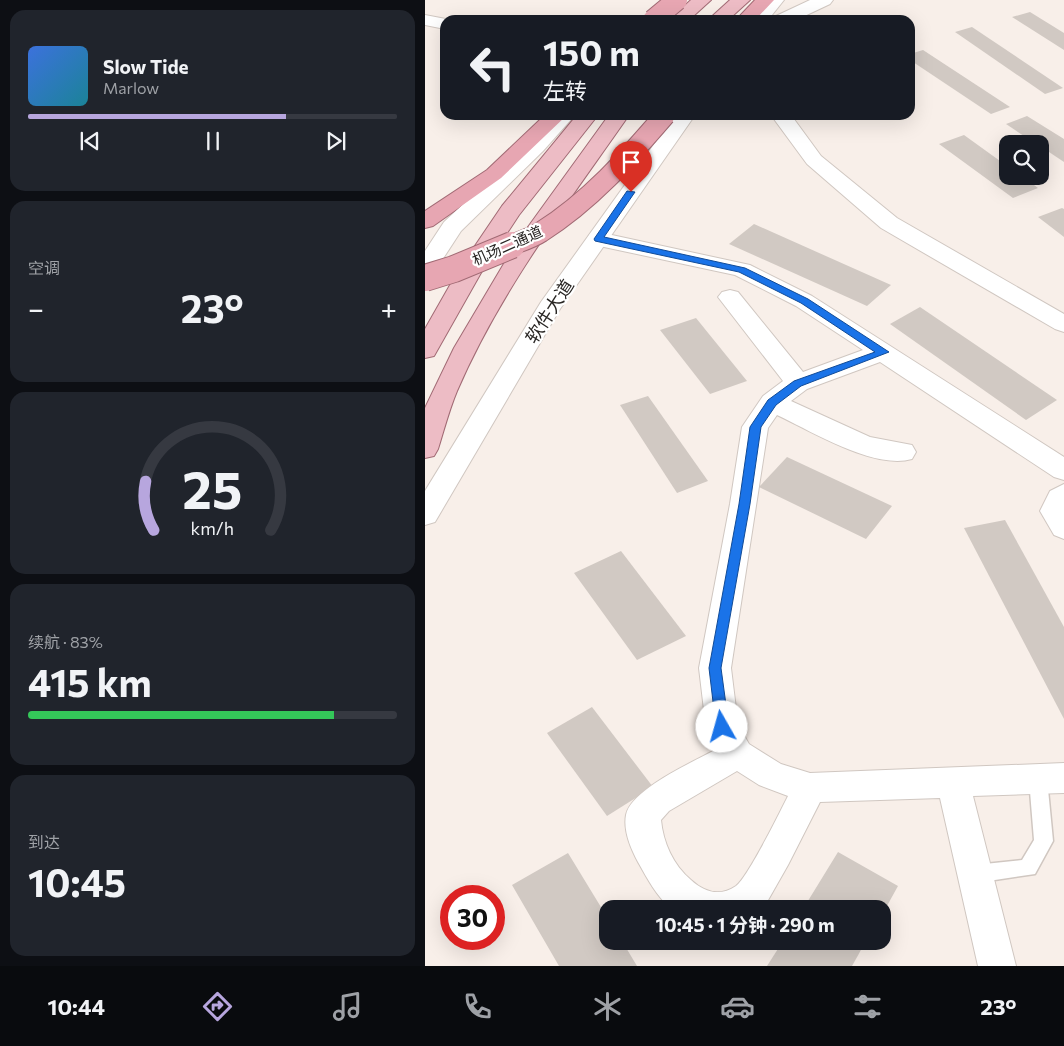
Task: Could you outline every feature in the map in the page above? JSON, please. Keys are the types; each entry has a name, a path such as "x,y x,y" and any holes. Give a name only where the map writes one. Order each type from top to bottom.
{"highway":[{"path":"658,15 675,0"},
{"path":"750,15 765,0"},
{"path":"425,221 494,174 552,120"},
{"name":"机场二通道","path":"425,278 454,269 540,233 591,194 626,160 661,120"}],"main road":[{"path":"684,15 702,0"},
{"path":"723,15 741,0"},
{"path":"425,350 470,271 510,210 584,120"},
{"path":"425,449 447,385 510,268 553,204 615,120"}],"street":[{"path":"763,15 775,0"},
{"path":"792,15 824,0"},
{"path":"425,20 440,23"},
{"path":"425,269 452,227 536,147 560,120"},
{"name":"软件大道","path":"425,515 549,307 681,120"},
{"path":"785,120 814,160 889,223 1064,324"},
{"path":"598,239 742,270 804,301 1064,470"},
{"path":"730,298 798,384"},
{"path":"883,352 798,384 772,402 755,427 744,504 715,668 722,727 737,754 771,775 810,788 1051,779"},
{"path":"772,402 865,446 903,452"},
{"path":"1064,494 1060,498 1055,510 1064,528"},
{"path":"687,900 670,885 646,843 643,815 657,800 737,754"},
{"path":"953,783 997,966"},
{"path":"744,900 750,897 776,854 810,788"}],"lane":[{"path":"975,874 1028,868 1044,841 1051,779"}],"building":[{"path":"1030,12 1064,33 1064,50 1012,17"},
{"path":"972,27 1063,88 1045,94 955,32"},
{"path":"923,50 1010,107 991,114 915,63 915,52"},
{"path":"1027,116 1064,139 1064,162 1049,152 1049,135 1022,135 1006,124"},
{"path":"964,135 999,160 999,185 1034,185 1038,188 1013,198 939,144"},
{"path":"1062,208 1064,209 1064,237 1038,217"},
{"path":"754,224 891,285 867,306 729,244"},
{"path":"920,307 1057,400 1026,420 890,324"},
{"path":"696,318 747,381 710,394 660,330"},
{"path":"648,396 708,481 677,493 620,405"},
{"path":"787,457 892,506 866,539 759,487"},
{"path":"1005,520 1064,627 1064,719 964,528"},
{"path":"621,551 686,636 637,660 574,573"},
{"path":"592,707 653,787 607,816 547,733"},
{"path":"838,852 898,886 890,900 809,900"},
{"path":"568,853 599,904 599,950 627,950 637,966 559,966 512,885"},
{"path":"777,950 861,950 852,966 767,966"}],"route":[{"path":"631,192 598,239 742,270 804,301 883,352 798,384 772,402 755,427 744,504 715,668 722,727"}]}
